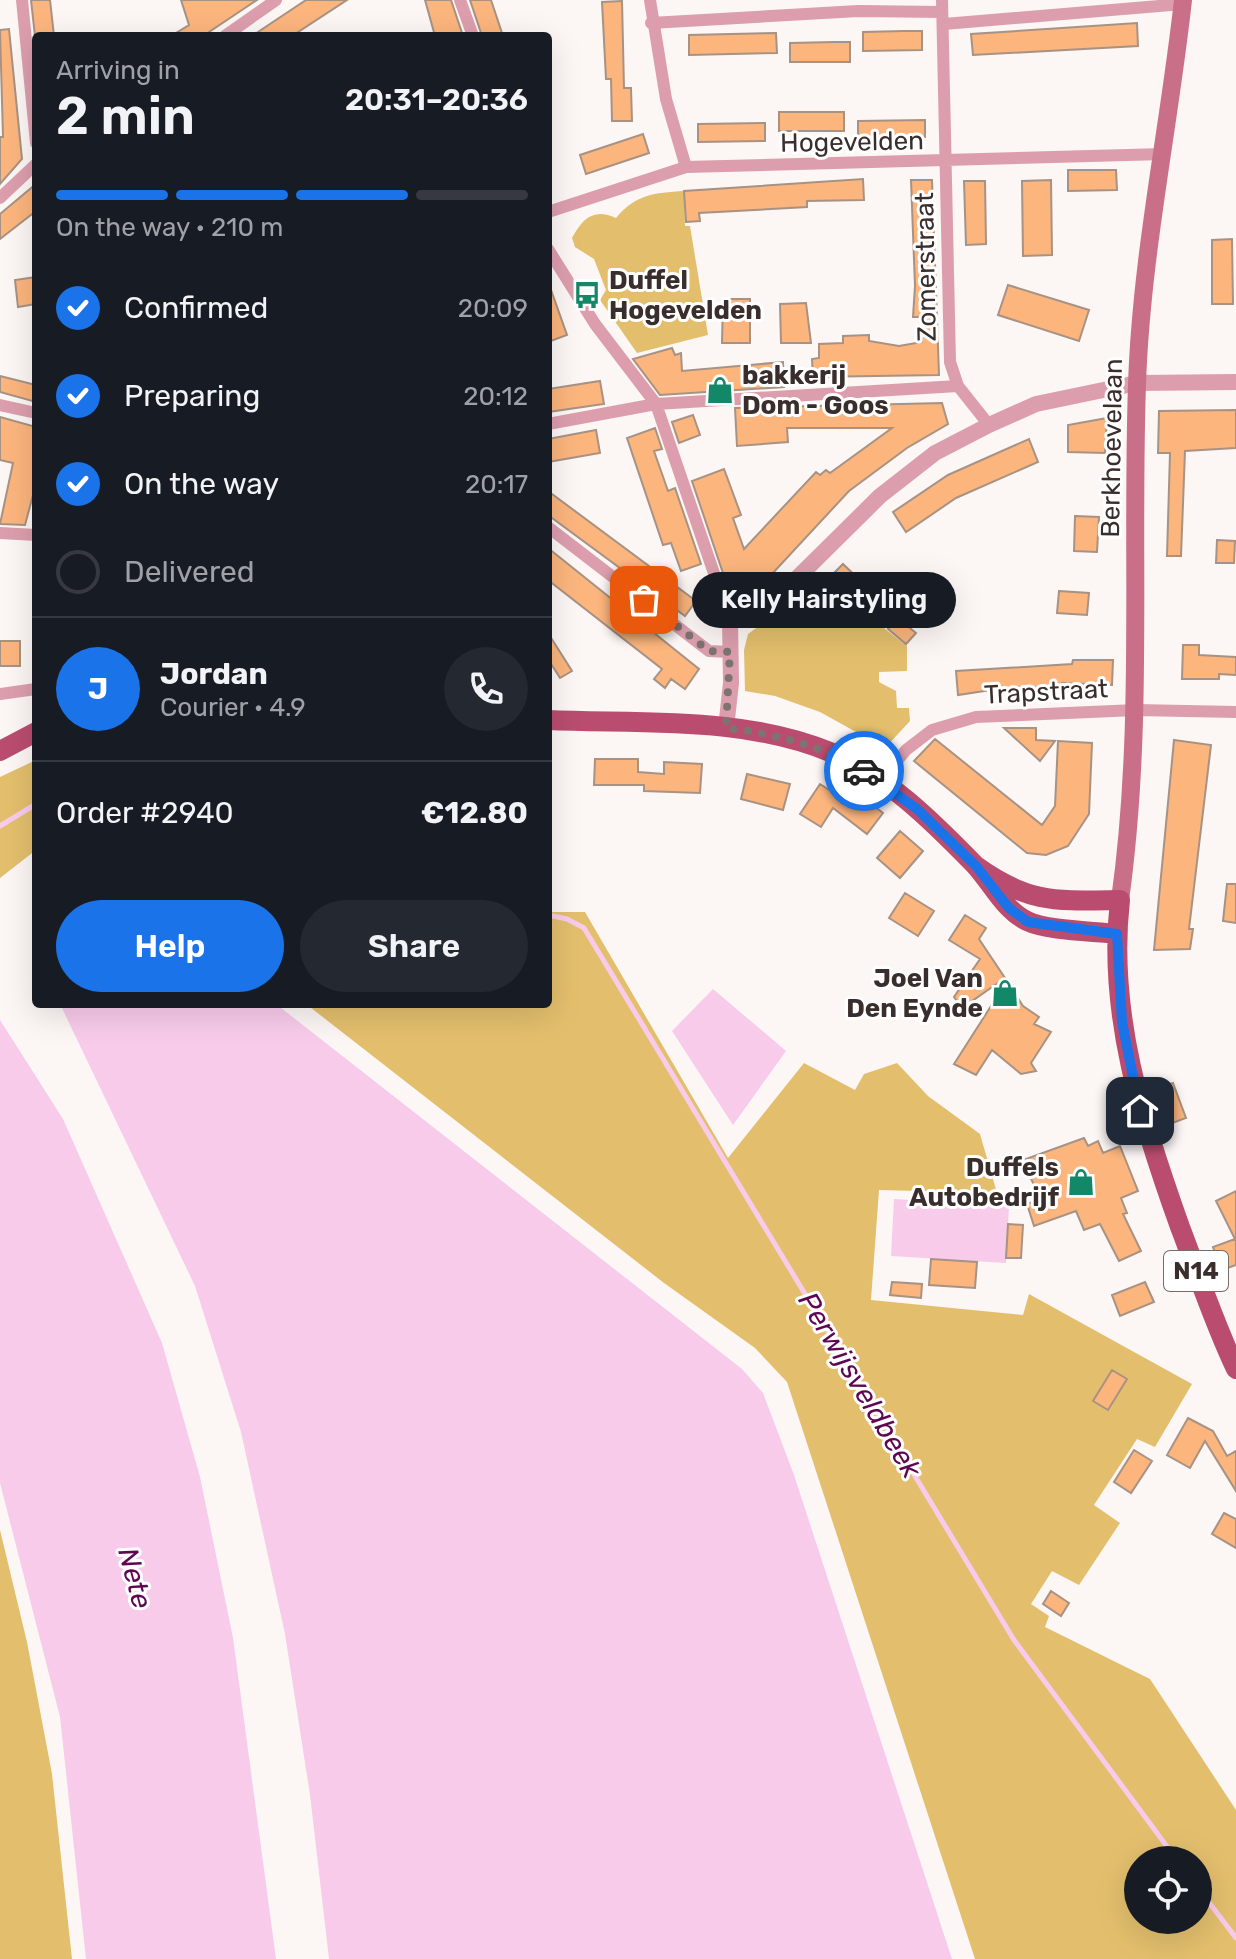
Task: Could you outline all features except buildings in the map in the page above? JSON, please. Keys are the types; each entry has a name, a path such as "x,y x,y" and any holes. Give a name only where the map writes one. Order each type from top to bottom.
{"main road":[{"name":"Berkhoevelaan","path":"1120,900 1133,782 1136,710 1137,383 1183,2"},
{"path":"552,720 726,728 779,734 832,753 881,780 917,809 976,866 1009,908 1028,922 1117,934"},
{"path":"0,751 32,734"},
{"path":"976,866 1023,895 1120,900"},
{"name":"N14","path":"1120,900 1117,934 1122,1022 1140,1111 1203,1289 1236,1369"}],"street":[{"path":"22,0 32,102"},
{"path":"231,32 276,0"},
{"path":"460,0 472,32"},
{"path":"650,0 651,23 666,99 686,167"},
{"path":"651,23 858,11 942,12 1183,2"},
{"name":"Zomerstraat","path":"942,12 950,362 958,386 989,425"},
{"name":"Hogevelden","path":"552,211 686,167 1164,154"},
{"path":"0,198 32,168"},
{"path":"552,255 595,324 656,404 730,620 726,728"},
{"path":"730,620 783,592 880,496 935,453 989,425 1036,404 1137,383 1236,382"},
{"path":"552,423 656,404 958,386"},
{"path":"0,405 32,412"},
{"path":"552,530 709,651 730,652"},
{"path":"0,533 32,535"},
{"path":"0,694 32,690"},
{"name":"Trapstraat","path":"881,780 906,750 932,730 976,717 1136,710 1236,712"}],"shaded area":[{"path":"684,191 685,226 690,226 708,335 637,353 600,300 606,290 594,259 575,247 572,238 590,216 602,214 616,218 638,199"},
{"path":"822,580 907,646 907,671 879,672 879,682 896,691 897,708 909,708 910,721 885,748 820,712 775,696 745,691 744,650 748,634"},
{"path":"32,762 32,853 0,878 0,777"},
{"path":"552,912 585,912 728,1158 804,1063 855,1090 864,1074 897,1063 928,1096 980,1134 997,1193 879,1190 871,1300 1023,1315 1029,1294 1192,1384 1155,1447 1137,1439 1094,1505 1120,1523 1079,1585 1052,1571 1031,1604 1049,1616 1045,1627 1150,1679 1236,1810 1236,1959 975,1959 787,1382 755,1348 664,1283 311,1008 552,1008"},
{"path":"0,1530 27,1642 52,1774 72,1959 0,1959"}],"water":[{"path":"713,989 786,1051 733,1125 672,1031"},
{"path":"62,1008 281,1008 742,1369 763,1393 794,1475 952,1959 329,1959 310,1795 285,1634 241,1432 195,1286"},
{"name":"Nete","path":"0,1020 63,1119 162,1343 200,1477 233,1638 276,1959 86,1959 60,1717 0,1483"},
{"path":"894,1199 1009,1206 1006,1263 891,1256"}],"waterway":[{"name":"Perwijsveldbeek","path":"0,826 32,806"},
{"name":"Perwijsveldbeek","path":"552,916 584,928 1014,1640 1167,1846"},
{"name":"Perwijsveldbeek","path":"1212,1906 1236,1938"}],"way so far":[{"path":"644,600 709,651 730,652 731,683 726,728 779,734 832,753 864,771"}],"place":[{"name":"Duffel Hogevelden","path":"587,295"},
{"name":"bakkerij Dom - Goos","path":"720,390"},
{"name":"Kelly Hairstyling","path":"644,600"},
{"name":"Joel Van Den Eynde","path":"1005,993"},
{"name":"Duffels Autobedrijf","path":"1081,1182"}],"route":[{"path":"864,771 881,780 917,809 976,866 1009,908 1028,922 1117,934 1122,1022 1140,1111"}]}
